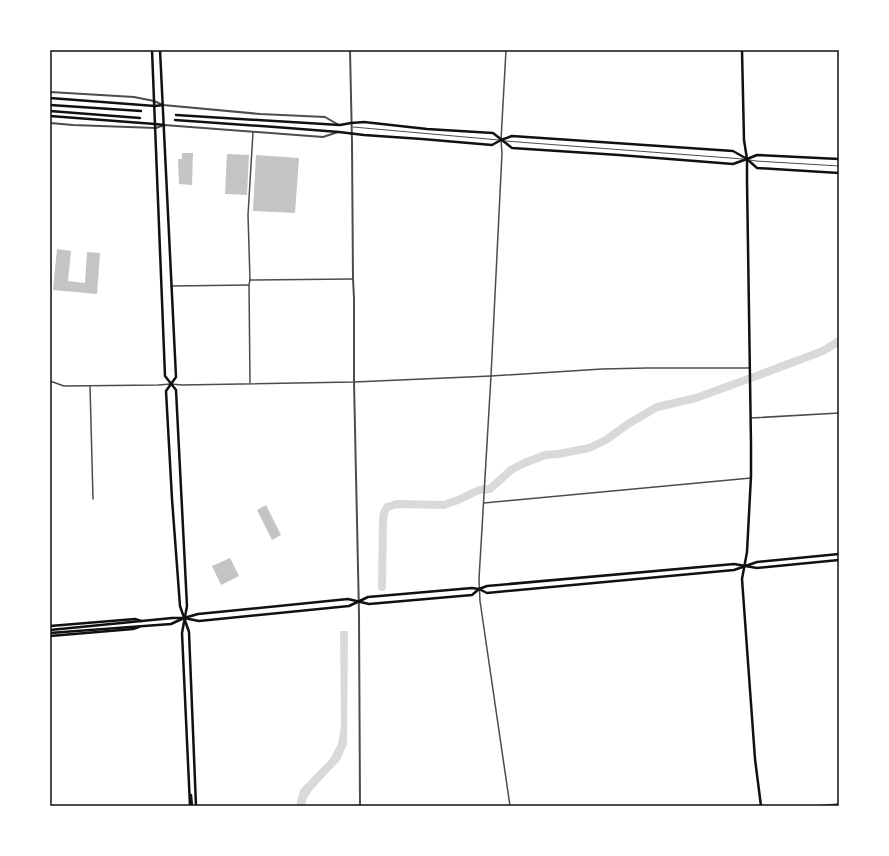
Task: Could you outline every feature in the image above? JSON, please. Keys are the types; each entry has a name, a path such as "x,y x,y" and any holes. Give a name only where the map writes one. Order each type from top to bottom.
{"main road":[{"path":"152,50 166,376 176,390 187,606 182,633 189,783 194,805"},
{"path":"160,50 176,377 166,391 171,491 180,606 189,632 194,805"},
{"path":"742,50 744,140 747,160 751,418 751,478 747,552 742,579 755,759 761,806"},
{"path":"50,98 154,106 163,105"},
{"path":"50,105 141,112"},
{"path":"50,111 140,118"},
{"path":"176,115 340,125 364,122 492,133 512,148 733,164 757,155 839,159"},
{"path":"50,116 164,125"},
{"path":"175,120 492,145 512,136 733,151 757,168 839,172"},
{"path":"50,631 172,618 184,618 199,621 349,606 368,598 472,588 480,589 487,593 734,570 757,562 839,554"},
{"path":"50,631 172,624 184,618 198,614 348,599 369,604 472,595 487,586 734,564 757,568 839,560"},
{"path":"50,626 135,619 144,621"},
{"path":"50,636 133,629 143,626"}],"street":[{"path":"350,50 360,806"},
{"path":"506,50 491,376 479,579 480,601 510,806"},
{"path":"50,92 134,98 154,101 163,105 260,114 325,117 340,125"},
{"path":"50,122 73,125 156,128 164,125 323,137 340,132"},
{"path":"250,383 250,280 248,215 253,131"},
{"path":"250,280 353,279"},
{"path":"171,286 249,284"},
{"path":"50,381 64,386 354,382 602,369 750,368"},
{"path":"90,386 93,499"},
{"path":"751,418 839,413"},
{"path":"484,503 751,478"},
{"path":"814,806 839,804"}],"lane":[{"path":"351,127 756,161 839,166"}],"shaded area":[{"path":"340,631 348,631 347,744 340,760 313,789 307,798 305,806 296,806 300,790 330,759 338,744 341,726"}],"building":[{"path":"182,153 193,153 192,185 179,184 178,159 182,159"},
{"path":"227,154 249,155 247,195 225,194"},
{"path":"256,155 299,158 295,213 253,211"},
{"path":"57,249 71,251 68,281 85,283 87,252 100,253 97,294 53,290"},
{"path":"266,505 281,535 272,540 257,510"},
{"path":"230,558 239,576 221,585 212,566"}],"waterway":[{"path":"382,587 383,519 387,507 397,504 444,505 479,490 490,489 511,470 522,464 545,455 589,448 606,440 628,424 657,407 696,398 823,351 839,341"}]}
